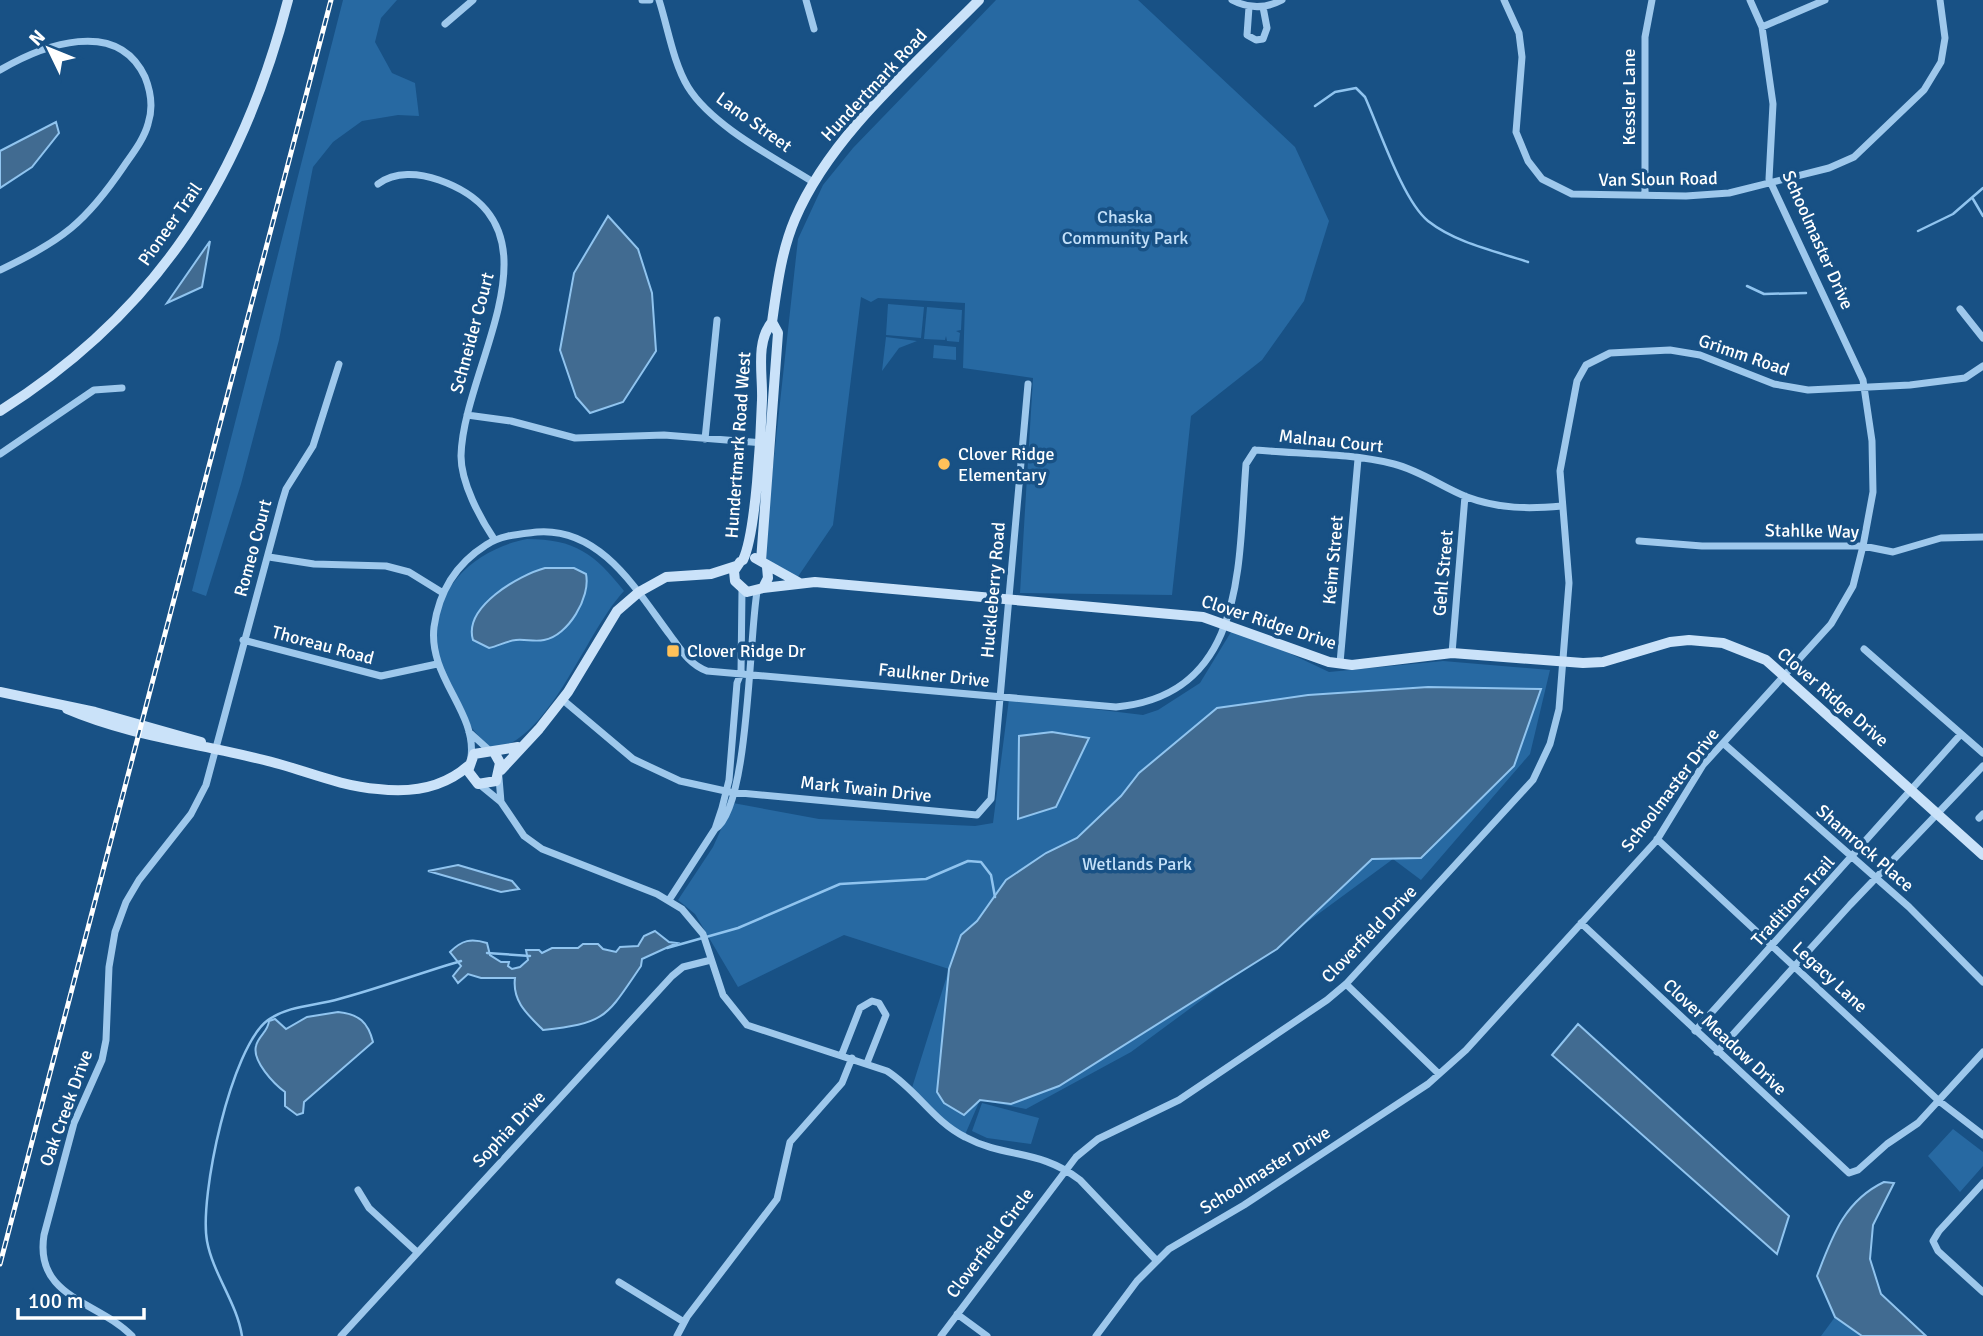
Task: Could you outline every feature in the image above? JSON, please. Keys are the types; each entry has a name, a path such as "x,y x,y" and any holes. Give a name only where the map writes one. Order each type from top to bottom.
{"street":[{"name":"Pioneer Trail","path":"0,411 59,372 112,324 191,229 228,168 248,126 268,74 288,0"},
{"path":"445,24 473,0"},
{"path":"642,0 650,0"},
{"name":"Lano Street","path":"659,0 681,73 696,98 720,121 813,183"},
{"path":"806,0 814,29"},
{"name":"Hundertmark Road","path":"772,322 785,245 813,183 844,139 979,0"},
{"path":"1232,0 1249,7 1263,7 1282,0"},
{"name":"Van Sloun Road","path":"1504,0 1519,33 1522,57 1516,132 1528,161 1542,179 1572,194 1708,196 1829,168 1854,157 1924,90 1941,62 1945,38 1940,0"},
{"name":"Kessler Lane","path":"1645,195 1645,37 1652,0"},
{"name":"Schoolmaster Drive","path":"1096,1336 1156,1260 1184,1239 1244,1205 1439,1074 1466,1049 1657,839 1703,765 1840,613 1853,586 1863,546 1873,482 1872,441 1864,388 1847,340 1771,181 1773,104 1762,27 1750,0"},
{"path":"1762,27 1825,0"},
{"path":"1249,7 1245,28 1247,35 1256,40 1263,39 1268,28 1263,7"},
{"path":"0,70 29,55 65,43 81,40 106,43 131,57 142,71 148,84 151,111 142,140 93,209 67,234 0,270"},
{"name":"Schneider Court","path":"378,184 385,178 404,174 449,184 483,207 503,239 505,266 501,298 467,415 461,459 463,473 495,539"},
{"path":"1960,309 1983,338"},
{"path":"705,439 717,320"},
{"name":"Hundertmark Road West","path":"740,563 751,535 778,333 772,322"},
{"name":"Grimm Road","path":"1562,662 1569,583 1562,506 1562,460 1577,382 1586,365 1600,355 1648,349 1685,352 1726,363 1793,388 1864,388 1965,377 1983,366"},
{"name":"Romeo Court","path":"217,749 243,640 269,557 286,489 313,446 339,364"},
{"name":"Huckleberry Road","path":"991,799 1028,384"},
{"path":"0,454 94,390 122,388"},
{"path":"467,415 511,421 575,438 656,435 763,443"},
{"path":"1251,441 1255,450"},
{"name":"Hundertmark Road West","path":"763,443 764,564"},
{"name":"Malnau Court","path":"1255,450 1358,459 1408,468 1465,496 1512,508 1562,506"},
{"name":"Faulkner Drive","path":"639,592 693,664 707,671 1116,707 1154,701 1197,673 1208,659 1226,625 1236,588 1246,464 1255,450"},
{"name":"Keim Street","path":"1340,663 1358,459"},
{"name":"Gehl Street","path":"1452,653 1465,496"},
{"path":"501,802 500,773 492,752 469,732 437,664 434,629 443,593 465,561 495,539 543,532 584,542 621,569 639,592"},
{"name":"Stahlke Way","path":"1639,541 1702,546 1863,546 1893,552 1941,538 1983,537"},
{"path":"269,557 314,564 386,566 409,572 443,593"},
{"path":"740,563 734,576 740,588 744,673"},
{"path":"0,692 67,709 93,720 149,735 267,760 328,780 376,789 418,789 446,782 491,784 562,700 617,611 639,592 666,577 711,574 740,563 764,564 768,578 760,589 744,673 731,792 715,829 669,900"},
{"name":"Clover Ridge Drive","path":"764,564 800,583"},
{"path":"711,574 740,588 760,589"},
{"name":"Clover Ridge Drive","path":"760,589 800,583 1203,617 1329,662 1340,663 1400,661 1452,653 1562,662 1603,662 1670,642 1707,641 1749,651 1784,676 1983,855"},
{"name":"Thoreau Road","path":"243,640 381,676 437,664"},
{"path":"1864,649 1983,753"},
{"name":"Cloverfield Drive","path":"1066,1169 1098,1139 1179,1100 1308,1014 1346,984 1533,780 1555,727 1562,662"},
{"name":"Mark Twain Drive","path":"562,700 633,759 680,781 731,792 977,816 991,799"},
{"path":"469,732 469,763 476,782 501,802 524,835 542,849 669,900 688,915 703,934 723,995 747,1025 759,1032 867,1062 901,1080 937,1119 964,1137 1000,1151 1038,1156 1066,1169 1156,1260"},
{"name":"Traditions Trail","path":"1695,1031 1774,946 1961,734"},
{"name":"Shamrock Place","path":"1723,743 1909,908 1983,982"},
{"path":"446,782 482,751 492,752 521,746"},
{"name":"Oak Creek Drive","path":"132,1336 117,1322 55,1284 42,1251 63,1156 74,1122 102,1060 106,1040 109,967 126,902 139,880 191,814 206,785 217,749"},
{"path":"1717,1052 1875,878 1983,766"},
{"name":"Legacy Lane","path":"1657,839 1939,1101 1983,1135"},
{"name":"Clover Meadow Drive","path":"1581,923 1849,1173 1858,1170 1887,1144 1918,1124 1939,1101"},
{"name":"Sophia Drive","path":"341,1336 672,976 683,967 711,960"},
{"path":"1346,984 1439,1074"},
{"path":"842,1054 860,1008 872,1001 879,1003 886,1015 867,1062"},
{"path":"1939,1101 1983,1052"},
{"path":"677,1336 684,1322 777,1199 790,1142 842,1083 852,1058"},
{"name":"Cloverfield Circle","path":"941,1336 1066,1169"},
{"path":"1983,1182 1933,1241 1938,1251 1983,1293"},
{"path":"358,1190 369,1208 417,1252"},
{"path":"619,1282 684,1322"},
{"path":"957,1314 987,1336"}],"green space":[{"path":"343,0 397,0 381,18 375,42 392,73 415,83 419,116 398,115 362,121 333,142 313,167 279,340 241,484 206,596 192,591"},
{"name":"Chaska Community Park","path":"996,0 1138,0 1295,147 1329,221 1304,301 1262,360 1191,416 1172,595 1020,593 1033,378 963,368 965,303 878,298 871,302 861,297 833,525 795,581 763,557 798,239 823,185 853,148"},
{"path":"888,304 924,307 921,338 886,335"},
{"path":"927,307 962,310 961,330 956,331 960,333 959,342 947,341 946,336 945,340 924,339"},
{"path":"886,337 917,341 899,348 882,371"},
{"path":"934,345 956,347 956,360 933,358"},
{"path":"527,539 558,542 583,551 603,567 624,591 609,610 550,706 533,726 514,741 493,750 466,720 457,703 438,653 436,631 439,611 446,593 472,564 507,544"},
{"name":"Wetlands Park","path":"1234,627 1329,672 1443,661 1550,670 1530,754 1421,880 1393,859 1131,1052 1026,1109 980,1100 964,1137 911,1091 949,969 844,935 738,987 695,914 678,900 713,847 733,803 819,819 975,826 993,823 1009,699 1143,715 1158,710 1200,683"},
{"path":"982,1103 1039,1118 1031,1144 987,1138 972,1131"},
{"path":"1953,1129 1983,1152 1983,1166 1960,1192 1928,1156"},
{"path":"1835,1317 1862,1336 1821,1336"}],"shaded area":[{"path":"56,122 59,133 32,167 0,188 0,151"},
{"path":"608,216 638,249 652,293 656,351 623,402 590,413 576,397 560,350 574,273"},
{"path":"210,241 202,287 167,303"},
{"path":"545,568 574,568 586,574 587,583 581,604 561,631 544,640 509,641 489,648 473,640 472,628 476,616 496,594 521,578"},
{"name":"Wetlands Park","path":"1428,687 1541,689 1514,766 1421,858 1372,859 1277,949 1059,1086 1011,1104 980,1100 964,1115 944,1103 937,1092 949,969 961,935 977,921 1006,880 1046,853 1077,838 1121,796 1139,773 1217,708 1308,695"},
{"path":"1052,732 1089,738 1056,807 1018,819 1019,736"},
{"path":"458,865 512,881 519,889 501,892 428,871"},
{"path":"655,931 669,942 677,943 642,959 641,966 611,1007 603,1015 580,1024 543,1030 526,1013 518,1000 515,978 481,978 468,974 458,983 453,976 461,966 450,952 467,941 487,943 490,955 501,962 509,962 508,966 512,969 520,967 528,960 526,950 539,950 542,953 552,948 578,948 583,944 598,944 603,949 616,952 620,947 638,946 644,936"},
{"path":"338,1012 362,1020 373,1042 304,1102 303,1113 297,1115 285,1106 285,1092 270,1078 257,1058 257,1043 269,1021 275,1019 286,1029 307,1017"},
{"path":"1578,1024 1789,1216 1777,1254 1552,1055"},
{"path":"1884,1182 1894,1183 1873,1225 1870,1259 1881,1294 1926,1336 1862,1336 1835,1317 1817,1276 1834,1234 1849,1210 1870,1190"}],"waterway":[{"path":"1315,106 1335,92 1356,88 1365,97 1392,163 1410,198 1428,221 1463,241 1528,262"},
{"path":"1918,231 1953,214 1983,188"},
{"path":"1973,199 1983,216"},
{"path":"1747,286 1764,294 1806,293"},
{"path":"667,948 738,928 840,884 926,879 968,861 981,862 991,875 995,897"},
{"path":"487,953 530,956"},
{"path":"242,1336 235,1312 210,1253 206,1220 213,1159 221,1124 230,1090 254,1035 268,1020 285,1011 354,995 461,961"}],"railway":[{"path":"0,1264 331,0"}],"place":[{"name":"Clover Ridge Elementary","path":"944,464"},
{"name":"Clover Ridge Dr","path":"673,651"}]}
